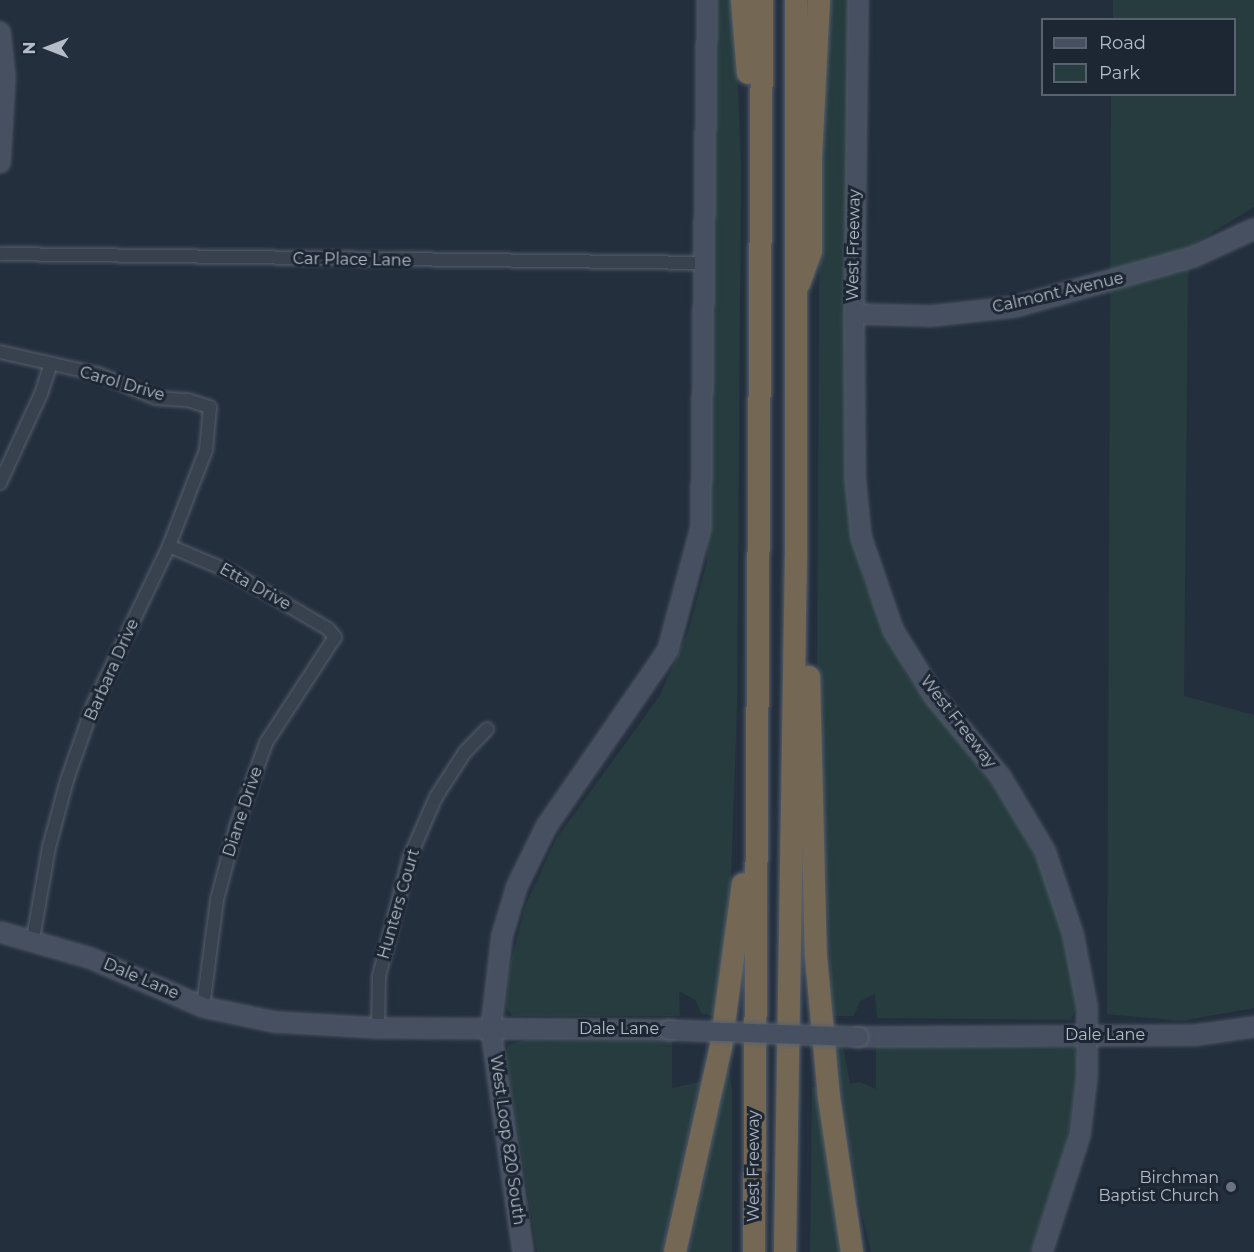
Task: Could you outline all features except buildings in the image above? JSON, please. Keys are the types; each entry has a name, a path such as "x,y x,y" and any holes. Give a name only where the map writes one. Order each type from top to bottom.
{"highway":[{"path":"742,0 750,119 760,150"},
{"name":"West Freeway","path":"754,1252 762,0"},
{"name":"West Freeway","path":"785,1252 796,554 793,299 796,0"},
{"path":"793,299 811,251 814,62 819,0"},
{"path":"796,554 808,618 816,957 829,1097 852,1252"},
{"path":"675,1252 721,1046 755,824"},
{"path":"740,1252 741,1048 754,996"}],"main road":[{"path":"491,1029 502,936 517,886 546,827 649,682 668,650 680,614 701,528 706,0"},
{"name":"West Freeway","path":"858,0 854,314 857,506 861,537 880,598 893,630 934,696 1000,776 1045,851 1073,934 1087,1007 1087,1076 1080,1135 1042,1252"},
{"path":"0,32 5,76 0,163"},
{"name":"Calmont Avenue","path":"854,314 939,315 1014,307 1193,257 1254,229"},
{"name":"Dale Lane","path":"0,932 33,939 90,958 203,1007 275,1022 378,1028 669,1029 859,1036 1197,1035 1254,1027"},
{"name":"West Loop 820 South","path":"491,1029 523,1252"}],"street":[{"name":"Car Place Lane","path":"0,254 704,263"},
{"name":"Carol Drive","path":"0,352 50,366 98,374 156,398 188,399 210,407"},
{"path":"0,483 41,394 50,366"},
{"name":"Barbara Drive","path":"33,939 49,847 67,780 94,703 170,546 206,450 210,407"},
{"name":"Etta Drive","path":"170,546 231,572 328,628 335,637"},
{"name":"Diane Drive","path":"203,1007 217,900 240,817 266,743 335,637"},
{"name":"Hunters Court","path":"378,1028 379,976 409,860 436,797 465,752 487,729"}],"green space":[{"path":"713,0 735,0 741,169 737,708 731,878 716,1016 702,1014 695,1000 679,991 680,1016 513,1016 506,1008 509,970 525,906 556,839 659,697 688,632 707,562"},
{"path":"824,0 849,0 846,469 853,535 864,582 908,677 1003,798 1046,876 1072,967 1077,1005 1071,1020 877,1018 875,994 860,1001 854,1016 833,1016 817,703 820,102"},
{"path":"1113,0 1254,0 1254,207 1194,244 1188,277 1184,696 1254,715 1254,1008 1181,1021 1107,1014 1111,96 1236,96 1236,18 1113,18"},
{"path":"526,1040 672,1041 672,1088 700,1082 662,1252 537,1252 506,1055 508,1045"},
{"path":"876,1042 1074,1047 1079,1062 1067,1142 1030,1252 871,1252 857,1192 835,1048 843,1045 850,1084 860,1082 876,1089"},
{"path":"728,1062 732,1089 732,1252 689,1252"},
{"path":"812,1087 819,1087 844,1252 810,1252"}],"place":[{"name":"Birchman Baptist Church","path":"1231,1187"}]}
